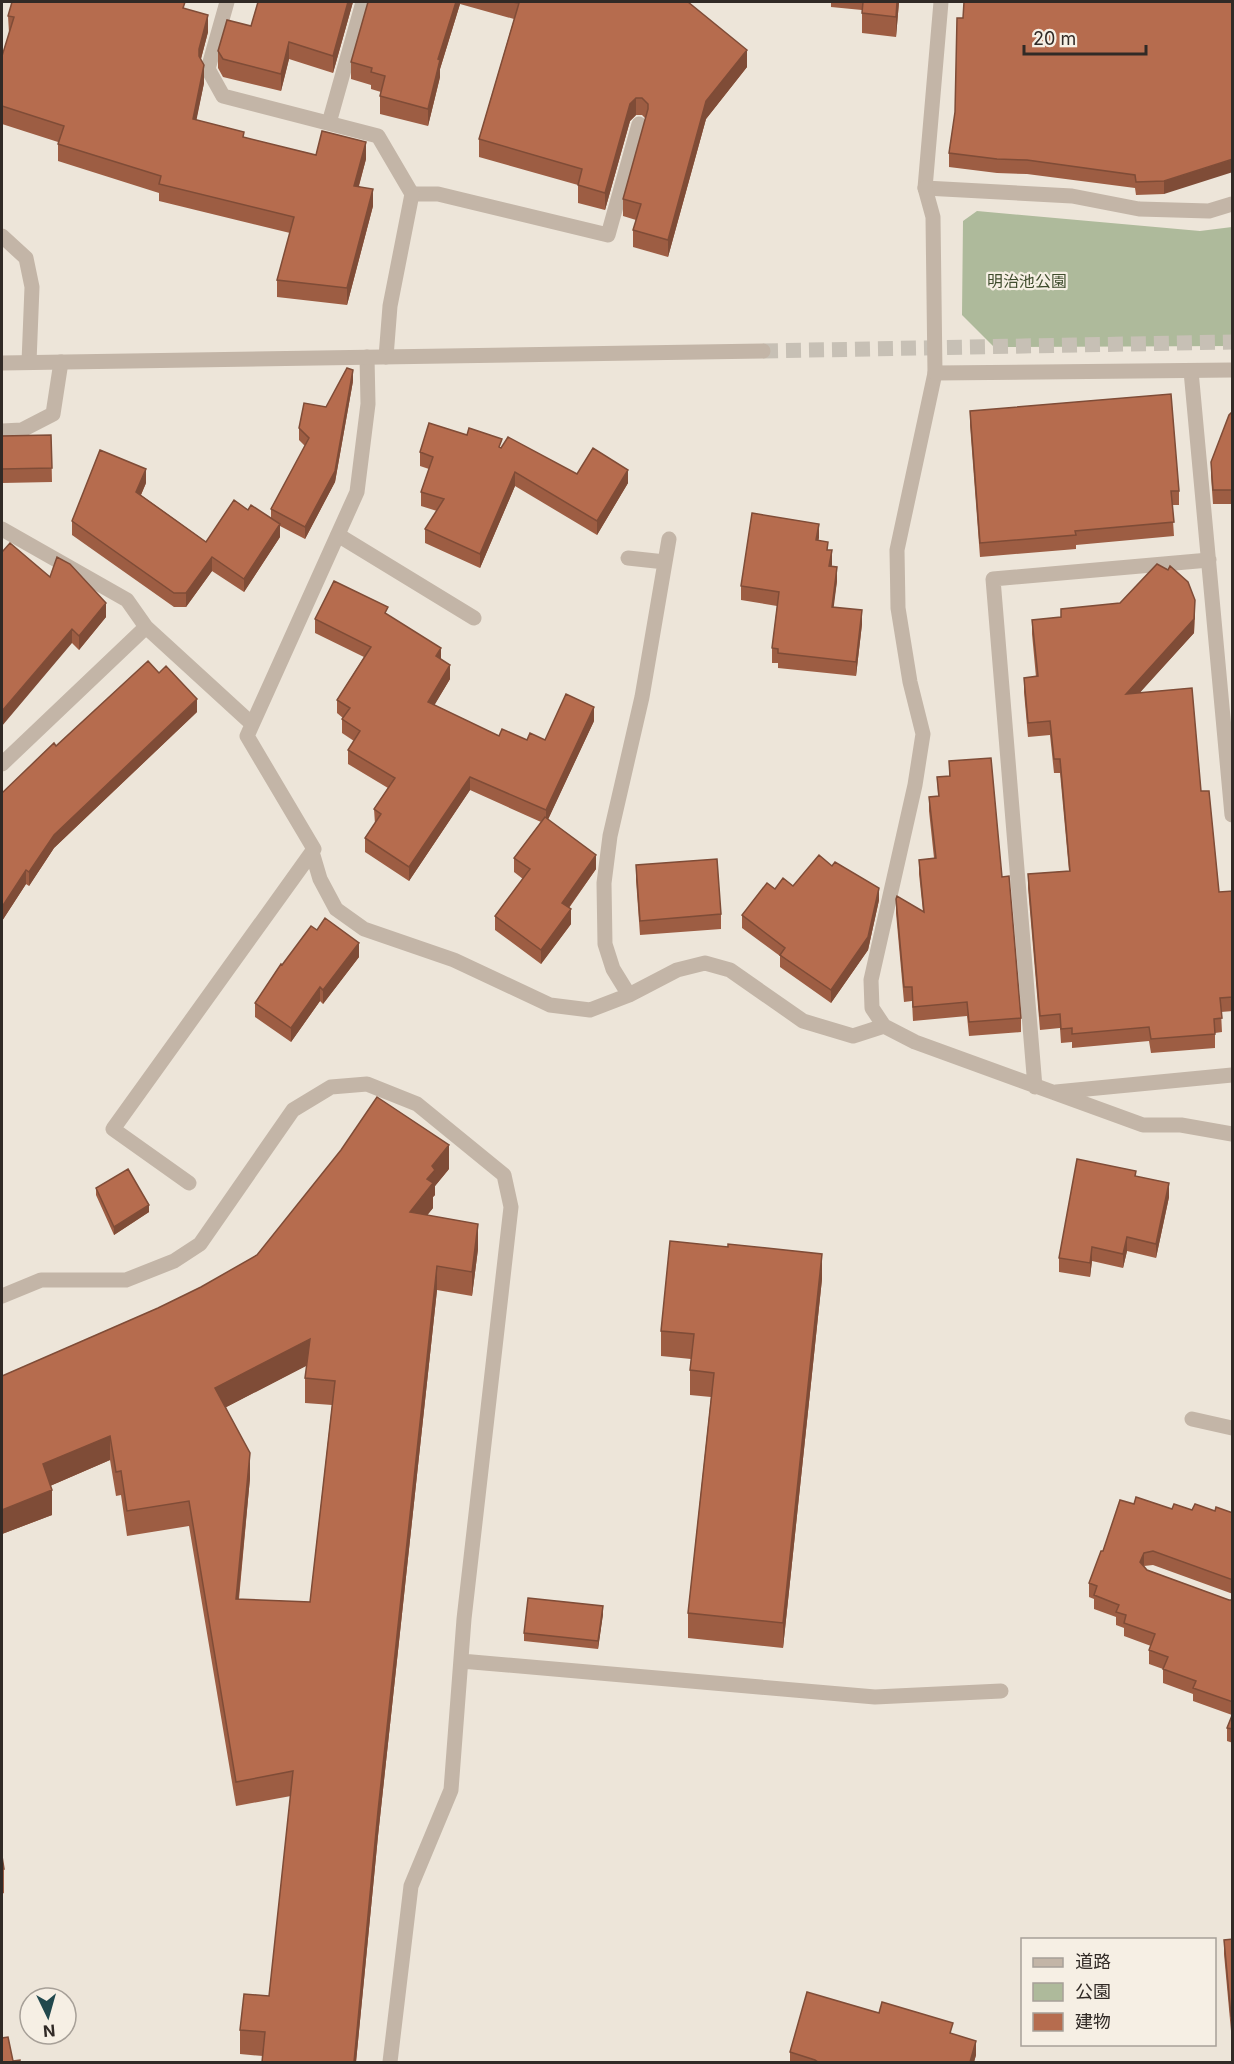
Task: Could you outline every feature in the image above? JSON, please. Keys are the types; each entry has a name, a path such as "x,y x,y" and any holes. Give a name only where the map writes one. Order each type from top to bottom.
{"street":[{"path":"227,2 208,69 223,96 378,136 412,194 390,306 386,357"},
{"path":"329,123 363,2"},
{"path":"941,2 925,188 933,217 934,373 897,550 898,608 910,682 923,734 915,785 871,980 872,1008 884,1026 915,1042 1042,1090 1143,1125 1181,1125 1233,1134"},
{"path":"412,194 438,194 608,235 639,124"},
{"path":"925,188 1072,196 1139,209 1209,211 1233,204"},
{"path":"2,236 26,258 32,287 30,362"},
{"path":"2,363 763,351"},
{"path":"367,357 368,404 357,492 247,736 314,849 312,852 320,879 336,909 364,929 454,960 550,1005 590,1010 628,995 676,970 705,963 730,970 803,1021 853,1036 884,1026"},
{"path":"2,431 22,430 53,414 61,362"},
{"path":"934,373 1233,370"},
{"path":"1191,371 1233,815"},
{"path":"2,529 127,600 146,627 252,724"},
{"path":"338,535 474,618"},
{"path":"628,995 613,969 605,944 604,882 610,836 642,697 669,539"},
{"path":"628,558 665,562"},
{"path":"1042,1090 993,579 1209,560"},
{"path":"2,764 146,627"},
{"path":"189,1183 113,1129 312,852"},
{"path":"1042,1090 1233,1075"},
{"path":"2,1296 41,1280 126,1280 174,1261 200,1244 293,1110 331,1087 367,1084 417,1104 504,1175 511,1207 474,1524 451,1790 411,1886 390,2062"},
{"path":"1192,1419 1233,1428"},
{"path":"461,1661 876,1697 1001,1691"}],"green space":[{"name":"明治池公園","path":"977,211 1200,231 1232,227 1232,346 994,347 962,315 963,221"}],"building":[{"path":"12,2 185,2 183,8 208,15 199,49 199,56 204,65 193,119 244,132 243,137 316,155 322,131 366,142 354,186 373,189 347,288 277,280 294,217 159,184 161,176 58,144 64,126 2,106 2,56 14,17 8,16"},
{"path":"258,2 348,2 333,56 289,42 281,74 223,59 218,51 227,20 251,26"},
{"path":"368,2 456,2 438,59 440,60 428,109 380,96 385,76 371,72 372,68 351,62"},
{"path":"512,2 688,2 747,50 706,101 668,240 633,230 641,204 623,199 648,109 648,104 642,98 636,98 630,104 605,193 578,185 582,169 479,139 519,3"},
{"path":"863,2 897,2 896,17 862,13"},
{"path":"964,2 1233,2 1233,159 1164,181 1136,182 1135,175 1027,160 949,153 955,112 957,18 963,18"},
{"path":"347,368 353,370 335,471 305,527 271,509 309,438 299,428 304,403 326,407"},
{"path":"1171,394 1179,491 1171,491 1174,522 1075,531 1076,535 980,543 970,411"},
{"path":"1233,411 1233,490 1213,490 1211,462 1229,415"},
{"path":"429,423 467,435 469,428 502,439 499,447 501,448 508,437 577,474 593,448 628,470 597,521 515,472 480,554 425,529 444,499 421,492 433,457 420,452"},
{"path":"51,435 52,468 2,469 2,436"},
{"path":"100,450 146,469 136,492 206,542 234,500 248,510 251,505 280,524 244,579 212,557 186,593 174,593 72,521"},
{"path":"752,513 819,524 816,540 828,542 827,550 832,550 829,566 837,567 832,607 862,610 856,662 778,653 778,649 772,648 779,592 741,586"},
{"path":"10,543 50,577 57,557 70,564 106,603 79,636 72,629 2,711 2,550"},
{"path":"1157,564 1168,570 1170,566 1188,582 1195,600 1194,619 1126,694 1192,688 1201,791 1209,791 1219,892 1233,891 1233,997 1220,998 1222,1018 1214,1019 1215,1034 1151,1039 1149,1027 1072,1034 1072,1028 1061,1029 1060,1014 1040,1016 1028,874 1070,871 1060,759 1054,759 1050,721 1028,723 1024,678 1038,676 1032,620 1061,617 1061,609 1120,603"},
{"path":"334,581 388,607 385,613 441,648 436,656 450,665 428,702 499,736 502,729 527,740 530,733 545,740 566,694 594,707 546,810 470,777 409,867 365,838 381,814 374,809 395,778 348,750 360,731 342,719 350,708 337,700 371,647 315,619"},
{"path":"148,661 159,673 166,666 197,699 54,835 29,872 26,870 2,907 2,793 54,743 56,746"},
{"path":"991,758 1002,877 1009,876 1021,1018 969,1022 967,1002 913,1007 912,987 904,987 896,899 897,896 924,912 919,860 936,858 929,797 939,796 937,777 950,776 949,761"},
{"path":"545,817 596,855 562,903 571,909 541,950 495,916 530,869 514,858"},
{"path":"819,855 832,866 835,862 879,888 868,937 831,990 780,955 785,948 742,915 767,883 775,889 783,878 793,886"},
{"path":"717,859 721,914 640,921 636,865"},
{"path":"325,918 359,943 323,990 320,987 291,1028 255,1003 281,964 311,926 317,930"},
{"path":"377,1097 449,1145 432,1166 435,1170 427,1179 433,1183 410,1212 478,1224 472,1272 437,1266 378,1811 354,2062 262,2062 265,2032 240,2030 244,1994 269,1996 293,1771 236,1782 189,1501 127,1511 121,1471 116,1472 110,1436 43,1464 52,1490 2,1510 2,1376 158,1308 257,1255 341,1150","holes":["310,1339 305,1378 335,1381 310,1602 236,1599 250,1453 215,1388"]},
{"path":"1077,1159 1136,1171 1135,1176 1169,1183 1156,1244 1127,1237 1123,1254 1092,1247 1090,1263 1059,1258"},
{"path":"128,1169 149,1205 114,1227 96,1188"},
{"path":"670,1241 728,1247 728,1244 822,1254 783,1623 688,1613 714,1373 690,1370 694,1334 661,1331"},
{"path":"1136,1497 1172,1509 1174,1504 1192,1510 1195,1504 1215,1511 1216,1507 1233,1513 1233,1580 1153,1551 1144,1553 1140,1562 1147,1570 1233,1600 1233,1702 1193,1688 1196,1681 1163,1669 1168,1657 1149,1650 1155,1634 1124,1623 1126,1615 1116,1612 1119,1605 1094,1595 1097,1586 1089,1583 1101,1551 1103,1551 1120,1500 1134,1504"},
{"path":"528,1598 603,1606 598,1641 524,1633"},
{"path":"1233,1713 1233,1729 1227,1728"},
{"path":"1233,1939 1233,2016 1231,2016 1224,1940"},
{"path":"807,1992 879,2013 882,2002 953,2023 950,2033 976,2041 970,2062 818,2062 790,2052"},
{"path":"8,2037 13,2061 20,2060 20,2062 2,2062 2,2038"}],"tunnel":[{"path":"763,351 1232,342"}]}
